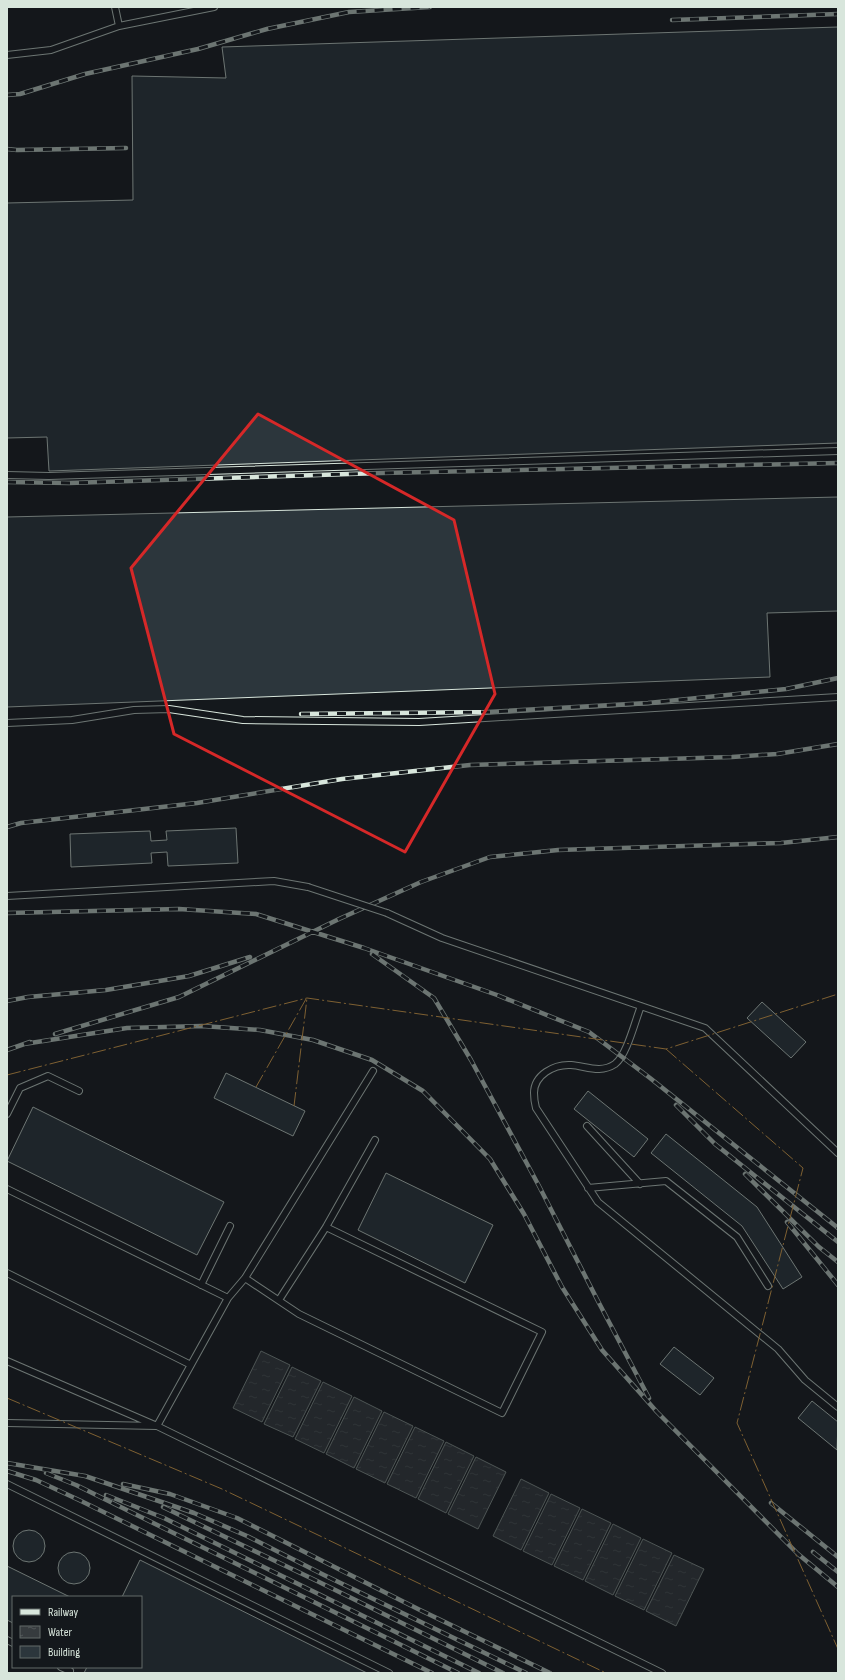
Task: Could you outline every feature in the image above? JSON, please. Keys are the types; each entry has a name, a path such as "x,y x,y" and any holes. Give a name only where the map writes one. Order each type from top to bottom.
{"lane":[{"path":"115,7 119,26"},
{"path":"7,55 51,50 119,26 214,7"},
{"path":"7,475 48,476 838,451"},
{"path":"7,722 72,720 134,710 169,709 243,720 419,722 838,697"},
{"path":"7,896 274,881 308,887 387,913 442,938 705,1028 838,1153"},
{"path":"641,1006 622,1056 615,1064 604,1069 586,1069 570,1065 554,1067 540,1076 534,1092 536,1108 598,1202 778,1349 805,1380 838,1407"},
{"path":"157,1426 228,1298 245,1278 373,1071"},
{"path":"7,1114 20,1088 48,1076 79,1091"},
{"path":"587,1126 640,1184"},
{"path":"279,1300 326,1227 375,1140"},
{"path":"588,1188 666,1181 737,1237 768,1286"},
{"path":"7,1189 228,1298"},
{"path":"201,1285 230,1226"},
{"path":"245,1278 299,1314 502,1413 542,1332 326,1227"},
{"path":"7,1273 191,1364"},
{"path":"7,1360 157,1426 662,1673"},
{"path":"7,1423 157,1426"},
{"path":"7,1484 389,1673"},
{"path":"63,1668 70,1671"}],"highlighted area":[{"path":"258,414 454,520 495,694 405,852 174,734 131,568"}],"water":[{"path":"261,1351 290,1365 262,1422 233,1408"},
{"path":"292,1367 321,1381 293,1437 264,1424"},
{"path":"323,1382 352,1396 324,1453 295,1439"},
{"path":"354,1397 382,1411 354,1468 326,1454"},
{"path":"384,1412 413,1426 385,1483 356,1469"},
{"path":"415,1427 444,1441 416,1498 387,1484"},
{"path":"446,1442 474,1456 446,1513 418,1499"},
{"path":"476,1457 506,1472 478,1529 448,1514"},
{"path":"521,1479 549,1493 521,1550 493,1536"},
{"path":"551,1494 580,1508 552,1565 523,1551"},
{"path":"582,1509 611,1523 583,1580 554,1566"},
{"path":"613,1524 641,1538 613,1595 585,1581"},
{"path":"643,1539 672,1553 644,1610 615,1596"},
{"path":"674,1555 704,1569 676,1626 646,1611"}],"building":[{"path":"838,27 838,443 49,471 47,437 7,438 7,203 133,200 132,76 226,78 222,47"},
{"path":"838,497 838,611 767,613 770,677 7,707 7,517"},
{"path":"236,828 238,863 168,866 167,852 151,853 152,863 71,867 70,834 150,831 151,841 167,840 166,831"},
{"path":"762,1002 806,1042 791,1058 747,1018"},
{"path":"226,1073 305,1111 293,1136 214,1098"},
{"path":"588,1091 648,1139 634,1157 574,1109"},
{"path":"33,1107 224,1202 197,1255 7,1161"},
{"path":"666,1134 757,1207 802,1277 783,1289 742,1226 651,1153"},
{"path":"386,1173 493,1225 465,1283 358,1230"},
{"path":"674,1347 714,1378 700,1395 660,1364"},
{"path":"812,1401 838,1422 837,1450 798,1418"},
{"path":"29,1530 35,1531 42,1537 45,1546 44,1552 38,1559 29,1562 23,1561 16,1555 13,1546 14,1540 20,1533"},
{"path":"74,1552 80,1553 87,1559 90,1568 89,1574 83,1581 74,1584 68,1583 61,1577 58,1568 59,1562 65,1555"},
{"path":"140,1560 367,1673 84,1673 86,1668 142,1668 142,1596 122,1596"},
{"path":"7,1566 68,1596 12,1596 12,1622 7,1620"}],"railway":[{"path":"7,95 20,94 85,74 198,49 267,29 349,12 430,7"},
{"path":"672,20 838,14"},
{"path":"7,149 126,148"},
{"path":"7,482 69,483 381,473 838,463"},
{"path":"301,714 488,712 648,703 786,689 838,678"},
{"path":"7,827 21,823 197,803 342,779 470,765 732,757 777,754 838,744"},
{"path":"55,1034 179,997 339,919 421,882 490,857 558,850 781,843 838,837"},
{"path":"7,913 179,909 256,914 364,948 497,995 589,1032 650,1078 838,1228"},
{"path":"372,954 434,998 471,1060 539,1186 649,1398"},
{"path":"7,1001 28,997 106,990 189,976 250,957"},
{"path":"24,1044 127,1028 202,1026 260,1030 313,1040 372,1060 423,1091 490,1159 524,1214 562,1287 602,1350 657,1412 798,1554 838,1587"},
{"path":"7,1050 30,1042"},
{"path":"676,1105 715,1144 838,1242"},
{"path":"745,1174 819,1247 838,1262"},
{"path":"787,1222 838,1285"},
{"path":"7,1463 85,1476 194,1513 247,1536 526,1673"},
{"path":"7,1471 36,1480 79,1500 432,1673"},
{"path":"46,1473 76,1485 458,1673"},
{"path":"123,1484 170,1494 237,1518 420,1610 550,1673"},
{"path":"106,1495 164,1518 479,1673"},
{"path":"771,1503 838,1557"},
{"path":"163,1507 503,1673"},
{"path":"813,1552 838,1572"}],"power":[{"path":"7,1075 307,998 666,1049 838,994"},
{"path":"294,1106 307,998"},
{"path":"256,1087 306,999"},
{"path":"666,1049 803,1168 737,1423 838,1649"},
{"path":"7,1398 222,1489 606,1673"}]}
